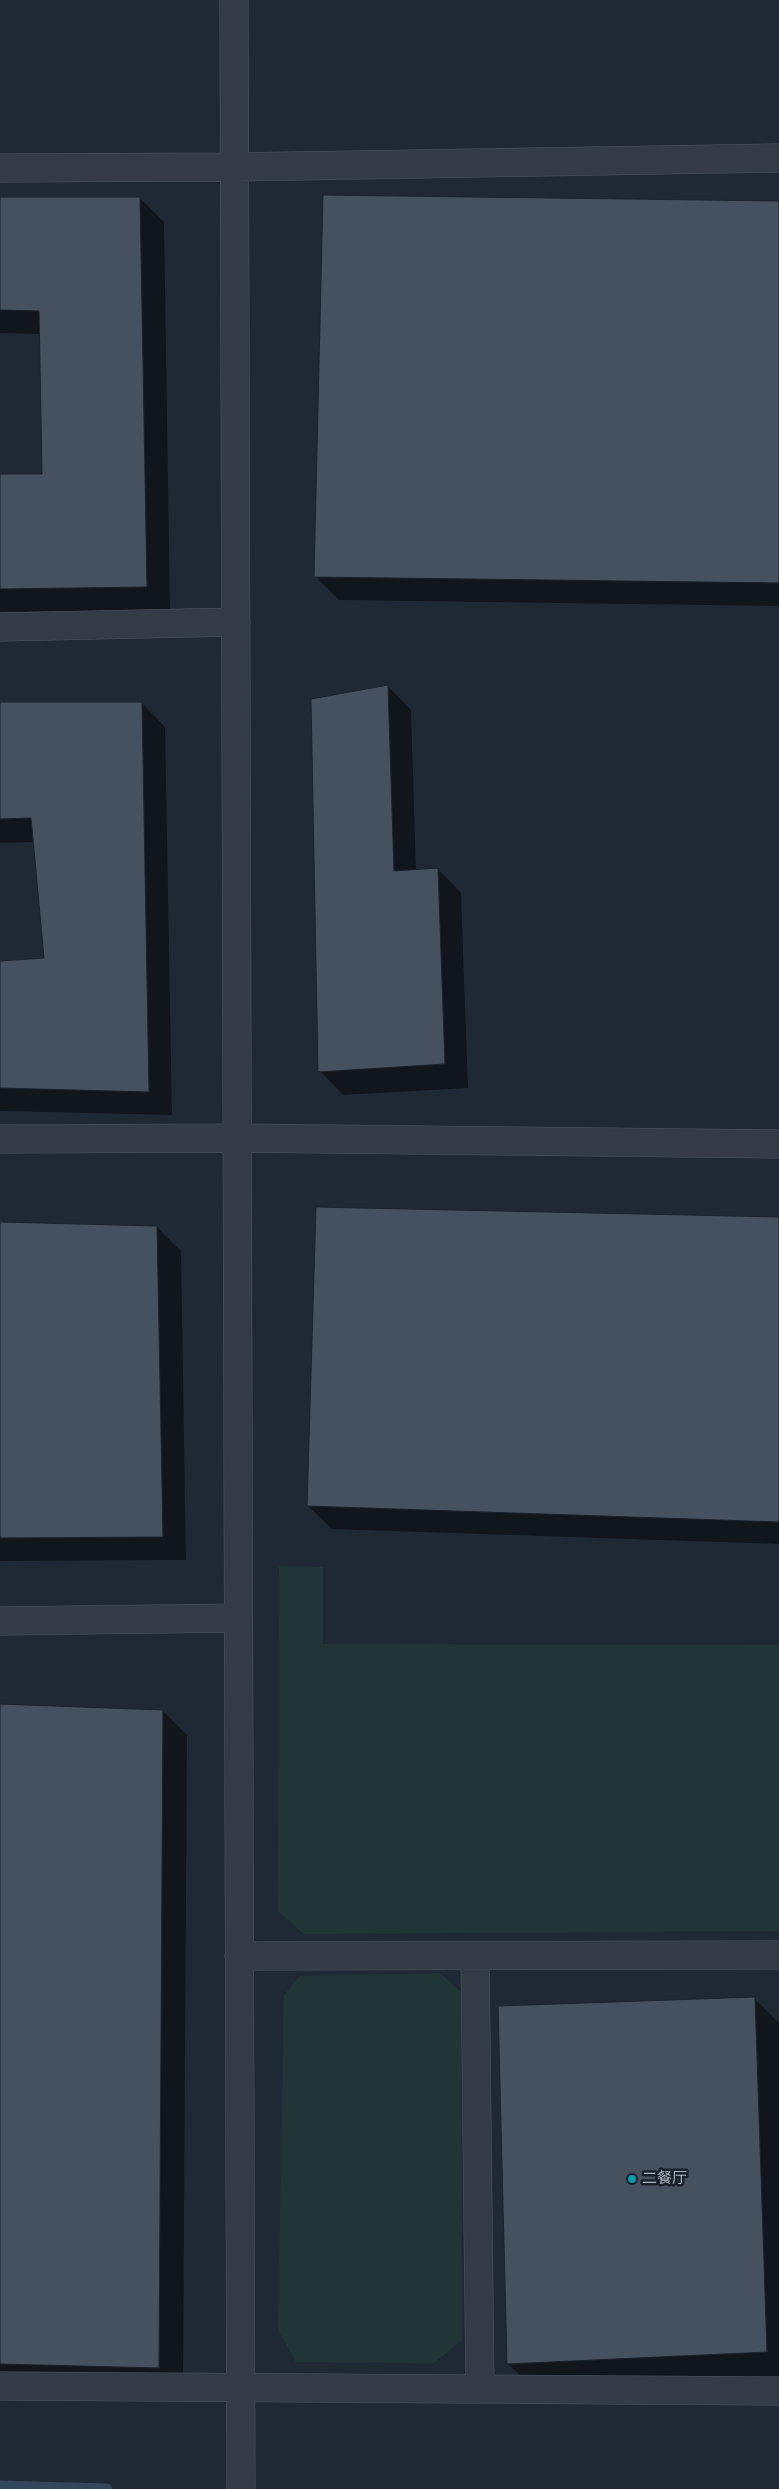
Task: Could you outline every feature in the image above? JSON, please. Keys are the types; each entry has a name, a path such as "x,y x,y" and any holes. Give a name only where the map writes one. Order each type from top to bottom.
{"lane":[{"path":"234,0 241,2489"},
{"path":"0,168 235,167 779,158"},
{"path":"0,627 236,622"},
{"path":"0,1139 237,1138 779,1144"},
{"path":"0,1621 238,1618"},
{"path":"239,1956 779,1955"},
{"path":"475,1956 480,2389"},
{"path":"0,2386 779,2391"}],"green space":[{"path":"279,1566 323,1567 323,1644 779,1645 779,1931 304,1934 278,1911"},
{"path":"440,1973 461,1992 462,2340 434,2363 296,2362 278,2330 284,1995 300,1976"}],"building":[{"path":"323,195 779,201 779,583 314,577"},
{"path":"0,197 140,197 147,587 0,589 0,474 42,474 39,311 0,310"},
{"path":"388,685 394,871 438,868 445,1064 318,1072 311,699"},
{"path":"0,702 142,702 149,1092 0,1088 0,961 44,958 31,818 0,819"},
{"path":"316,1207 779,1217 779,1522 307,1506"},
{"path":"0,1222 157,1226 163,1537 0,1538"},
{"path":"0,1704 163,1710 159,2368 0,2364"},
{"name":"二餐厅","path":"755,1997 767,2352 507,2364 498,2006"}],"waterway":[{"path":"0,2486 107,2489"}],"place":[{"name":"二餐厅","path":"632,2179"}]}
